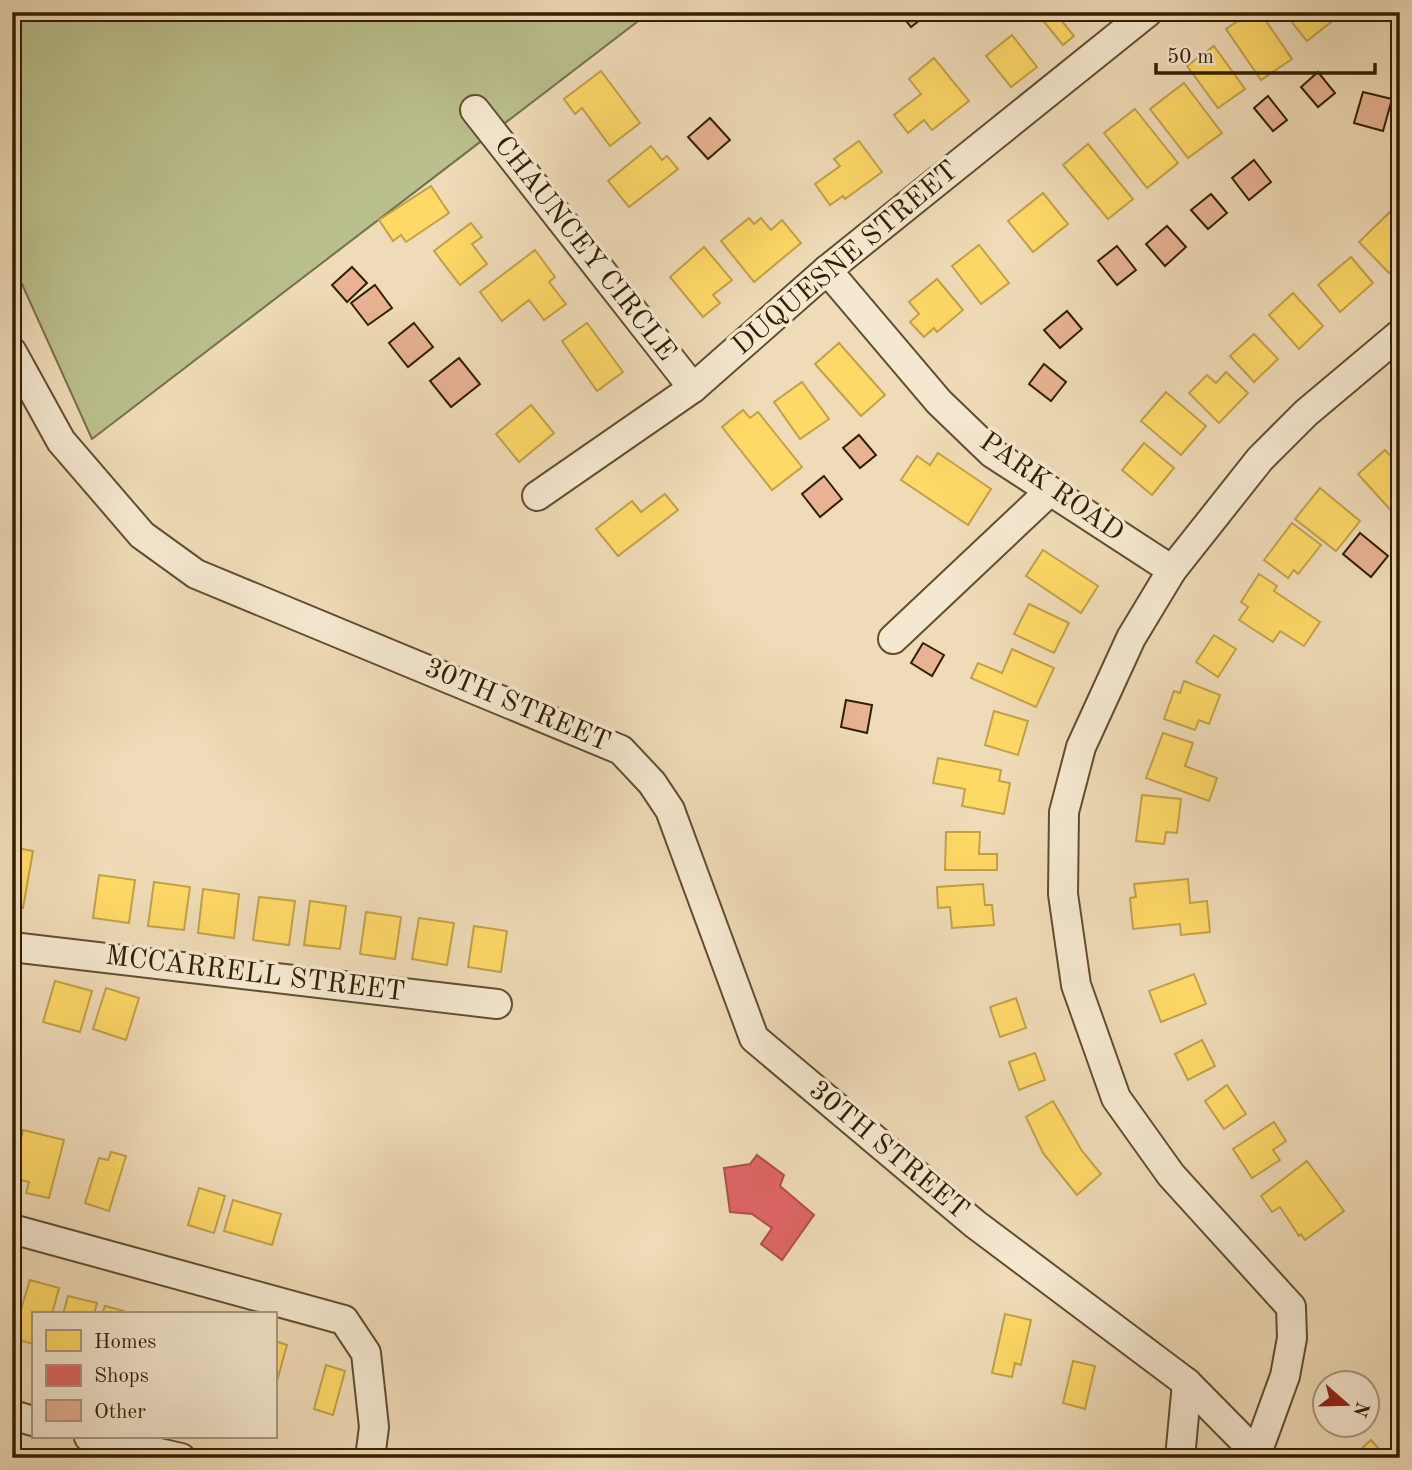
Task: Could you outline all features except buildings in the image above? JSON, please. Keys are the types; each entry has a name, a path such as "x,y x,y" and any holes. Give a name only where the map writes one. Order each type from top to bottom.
{"street":[{"name":"DUQUESNE STREET","path":"537,496 694,388 827,270 1148,12"},
{"name":"CHAUNCEY CIRCLE","path":"475,110 694,388"},
{"name":"PARK ROAD","path":"827,270 939,402 992,453 1172,570"},
{"path":"1259,1455 1285,1376 1292,1338 1291,1307 1171,1175 1116,1098 1076,985 1063,894 1064,812 1081,747 1131,638 1172,570 1260,459 1306,413 1400,334"},
{"name":"30TH STREET","path":"12,352 61,441 142,535 196,574 621,750 652,783 670,810 754,1038 975,1224 1187,1382 1259,1455"},
{"path":"893,639 1050,491"},
{"name":"MCCARRELL STREET","path":"12,947 497,1004"},
{"path":"12,1229 344,1320 366,1353 374,1427 370,1458"},
{"path":"1180,1458 1187,1382"},
{"path":"12,1415 32,1421"},
{"path":"93,1438 181,1458"}],"green space":[{"path":"12,12 650,12 92,439 12,262"}]}
